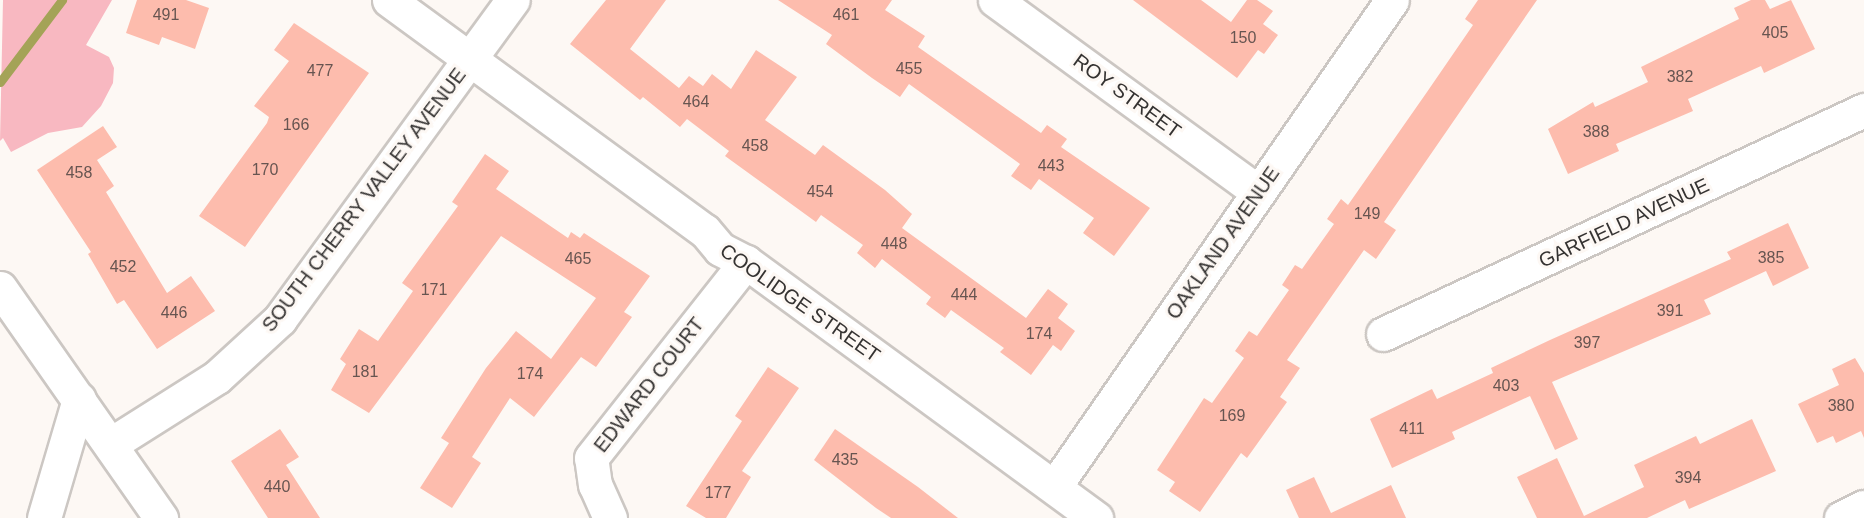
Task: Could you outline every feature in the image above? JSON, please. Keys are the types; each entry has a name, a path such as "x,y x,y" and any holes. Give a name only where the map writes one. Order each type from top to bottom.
{"street":[{"name":"COOLIDGE STREET","path":"389,0 705,231 720,249 746,262 1096,518"},
{"name":"SOUTH CHERRY VALLEY AVENUE","path":"111,444 217,377 280,319 513,0"},
{"name":"ROY STREET","path":"995,0 1258,192"},
{"name":"OAKLAND AVENUE","path":"1055,486 1392,0"},
{"name":"GARFIELD AVENUE","path":"1383,334 1864,110"},
{"name":"EDWARD COURT","path":"610,518 595,485 591,458 746,262"},
{"path":"0,288 161,518"},
{"path":"44,518 79,399"},
{"path":"1841,518 1864,507"}],"shaded area":[{"path":"3,0 112,0 86,45 109,57 114,68 113,83 101,106 82,127 48,133 11,152 3,138 0,141"}],"building":[{"path":"137,0 186,0 209,8 195,49 162,37 159,45 126,33"},
{"path":"606,0 666,0 630,49 679,88 689,76 703,86 712,74 731,89 756,50 797,77 765,120 815,155 823,145 885,190 912,214 902,228 1026,318 1048,289 1068,304 1058,318 1075,331 1061,351 1053,345 1031,375 1000,352 1004,348 951,310 945,318 926,304 931,297 882,259 875,268 857,253 863,245 821,215 816,222 725,156 729,151 687,119 680,127 643,97 640,100 570,44"},
{"path":"778,0 892,0 885,10 925,36 918,47 1041,133 1047,125 1067,139 1061,147 1150,208 1114,256 1083,233 1094,218 1039,179 1031,190 1011,176 1020,164 909,84 900,97 826,44 832,35"},
{"path":"1133,0 1201,0 1231,22 1247,0 1257,0 1273,11 1263,24 1278,35 1264,54 1258,50 1237,78"},
{"path":"1478,0 1537,0 1384,222 1396,230 1376,259 1364,250 1287,360 1300,368 1280,397 1287,402 1247,458 1241,453 1200,512 1169,491 1175,482 1157,470 1204,398 1212,403 1244,358 1235,351 1249,331 1257,336 1289,290 1282,285 1295,265 1302,269 1334,224 1327,219 1341,199 1348,205 1473,25 1465,19"},
{"path":"1751,0 1765,0 1770,9 1791,0 1815,49 1764,73 1761,66 1688,99 1693,111 1616,144 1619,151 1568,174 1548,129 1593,102 1595,107 1648,82 1641,67 1739,19 1734,8"},
{"path":"294,23 369,73 245,247 199,216 267,123 269,117 254,106 289,61 274,50"},
{"path":"103,126 117,147 97,160 114,186 106,192 167,293 191,276 215,311 157,349 124,300 117,304 88,254 91,252 37,170"},
{"path":"485,154 509,171 496,189 568,238 571,232 580,238 584,233 650,276 624,312 632,317 596,367 581,357 534,417 510,398 472,457 481,463 452,508 420,488 449,443 441,438 486,368 516,331 551,359 596,298 501,236 369,413 331,390 346,364 340,359 359,329 378,341 413,291 402,283 458,206 452,202"},
{"path":"1788,223 1809,268 1773,286 1766,271 1704,300 1711,314 1552,382 1578,439 1555,450 1530,396 1452,432 1455,439 1392,468 1370,419 1432,389 1437,399 1493,373 1491,368 1731,259 1727,252"},
{"path":"1855,358 1864,373 1864,438 1861,431 1836,443 1833,436 1817,443 1798,404 1839,385 1832,369"},
{"path":"768,367 799,388 742,471 751,477 726,518 706,518 686,506 742,421 735,416"},
{"path":"1752,419 1776,471 1689,509 1685,500 1647,518 1537,518 1517,477 1557,458 1584,516 1644,487 1634,465 1696,436 1700,444"},
{"path":"280,429 299,457 286,465 320,518 268,518 231,461"},
{"path":"835,429 958,518 891,518 876,508 814,460"},
{"path":"1314,477 1331,513 1391,485 1406,518 1299,518 1286,490"}],"waterway":[{"path":"0,82 62,0"}]}
